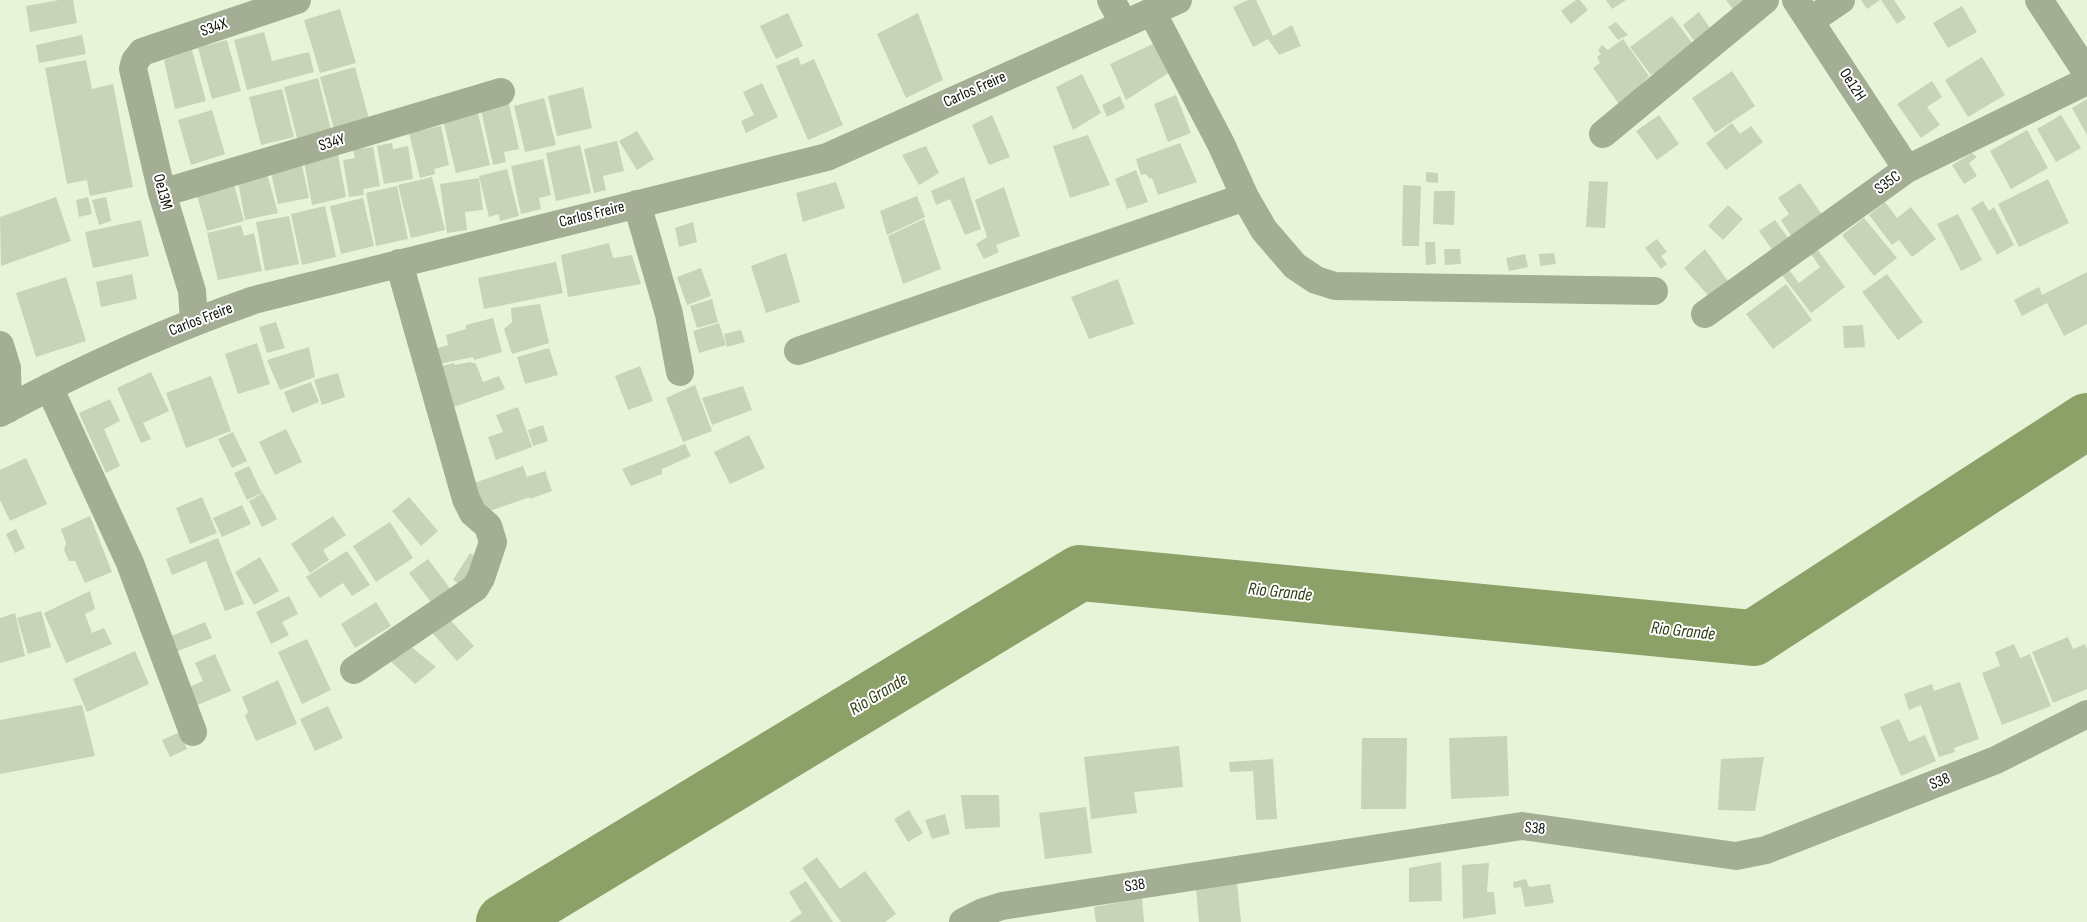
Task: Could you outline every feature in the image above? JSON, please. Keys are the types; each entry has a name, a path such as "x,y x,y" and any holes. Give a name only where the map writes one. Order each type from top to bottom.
{"street":[{"name":"S34X","path":"135,61 142,52 297,0"},
{"path":"1111,0 1124,24"},
{"name":"Carlos Freire","path":"4,411 49,387 194,321 254,300 827,157 1178,0"},
{"path":"1603,134 1765,0"},
{"path":"1803,10 1840,0"},
{"path":"2039,0 2087,73"},
{"name":"Oe12H","path":"1803,10 1907,170"},
{"path":"1152,12 1221,144 1245,197 1264,230 1295,266 1316,280 1335,286 1654,292"},
{"name":"Oe13M","path":"135,61 133,70 162,193 192,291 194,321"},
{"name":"S35C","path":"1705,314 1907,170 2087,81"},
{"name":"S34Y","path":"162,193 502,92"},
{"path":"798,351 1245,197"},
{"path":"637,204 669,314 680,372"},
{"path":"354,670 475,588 493,542 488,526 473,513 466,499 399,263"},
{"path":"0,345 7,368 4,411"},
{"path":"49,387 130,563 193,732"},
{"name":"S38","path":"963,922 983,912 1002,906 1522,826 1736,856 1766,850 1996,760 2087,714"}],"building":[{"path":"59,0 73,0 77,23 30,32 26,6"},
{"path":"1248,0 1256,0 1273,36 1292,25 1301,46 1279,55 1268,39 1253,47 1233,7"},
{"path":"1576,0 1580,0 1588,10 1571,24 1561,11"},
{"path":"1606,0 1626,0 1612,9"},
{"path":"1726,0 1750,0 1735,12"},
{"path":"1861,0 1880,0 1867,9"},
{"path":"1881,0 1894,0 1906,18 1897,24"},
{"path":"1962,6 1977,32 1948,48 1933,23"},
{"path":"340,9 356,63 320,73 304,20"},
{"path":"1699,12 1712,31 1694,41 1683,25"},
{"path":"788,13 803,46 776,59 760,26"},
{"path":"918,13 943,80 906,98 877,34"},
{"path":"1672,16 1698,51 1656,76 1654,73 1651,75 1630,47"},
{"path":"1616,22 1628,35 1618,40 1608,27"},
{"path":"264,32 272,61 309,52 314,72 247,90 234,40"},
{"path":"82,35 86,54 39,63 36,45"},
{"path":"1623,39 1649,76 1621,107 1593,68 1600,63 1597,57 1601,54 1598,50 1602,45 1608,50"},
{"path":"227,40 241,91 212,99 198,48"},
{"path":"1153,44 1170,72 1126,100 1110,64"},
{"path":"192,50 206,101 175,109 164,60"},
{"path":"798,57 801,65 814,59 843,125 808,140 776,66"},
{"path":"1982,57 2005,95 1968,117 1945,80"},
{"path":"86,60 92,89 113,84 133,187 90,196 87,180 67,184 45,68"},
{"path":"355,67 369,119 334,129 320,77"},
{"path":"1732,71 1755,106 1715,133 1692,98"},
{"path":"1082,74 1101,113 1073,130 1056,87"},
{"path":"318,78 331,130 297,138 284,87"},
{"path":"1932,81 1942,97 1927,107 1940,125 1921,138 1897,104"},
{"path":"762,83 778,117 746,133 741,121 754,115 743,92"},
{"path":"583,87 592,128 557,136 548,96"},
{"path":"282,89 294,137 261,145 249,97"},
{"path":"1176,95 1191,133 1168,142 1154,104"},
{"path":"1120,96 1125,108 1107,117 1102,105"},
{"path":"544,98 556,145 525,152 514,106"},
{"path":"2087,99 2087,135 2072,108"},
{"path":"509,104 519,149 504,152 506,162 493,165 481,110"},
{"path":"212,110 225,154 191,165 178,120"},
{"path":"478,113 490,165 456,173 443,120"},
{"path":"992,115 1010,157 989,165 972,125"},
{"path":"1659,115 1679,144 1657,160 1636,131"},
{"path":"2061,115 2081,148 2056,162 2037,129"},
{"path":"1732,123 1740,134 1751,126 1763,142 1726,170 1706,143"},
{"path":"441,126 449,165 434,169 435,174 420,178 409,133"},
{"path":"2027,130 2048,168 2011,189 1990,151"},
{"path":"637,131 654,159 637,170 619,141"},
{"path":"1088,135 1110,185 1070,198 1053,146"},
{"path":"617,141 624,171 603,176 606,190 594,193 584,149"},
{"path":"392,143 393,149 408,146 413,179 384,184 377,146"},
{"path":"1180,143 1197,182 1158,195 1152,178 1150,179 1146,174 1141,175 1136,159"},
{"path":"580,145 591,193 556,201 546,153"},
{"path":"926,146 939,173 919,185 902,155"},
{"path":"373,147 380,186 363,189 364,195 349,197 343,160 355,158 353,150"},
{"path":"337,149 346,197 312,205 303,156"},
{"path":"1972,153 1977,157 1969,163 1977,176 1964,184 1952,165"},
{"path":"543,159 551,195 539,198 541,209 521,214 511,166"},
{"path":"301,161 309,198 278,204 270,168"},
{"path":"507,169 519,216 500,221 499,214 489,217 479,176"},
{"path":"266,170 278,213 245,220 237,176"},
{"path":"1136,170 1148,202 1127,209 1115,179"},
{"path":"1426,172 1438,173 1438,183 1426,182"},
{"path":"432,177 445,230 411,238 398,185"},
{"path":"964,177 981,229 965,235 950,199 936,205 931,191"},
{"path":"479,178 483,210 465,212 467,230 447,233 440,184"},
{"path":"2048,179 2069,223 2019,247 1998,204"},
{"path":"233,181 244,221 207,231 196,192"},
{"path":"1589,181 1608,182 1605,228 1586,227"},
{"path":"836,182 845,208 803,222 796,193"},
{"path":"1800,183 1823,216 1792,237 1781,220 1789,214 1778,198"},
{"path":"1403,185 1421,186 1419,246 1402,246"},
{"path":"397,186 408,239 376,246 366,193"},
{"path":"1004,187 1020,236 996,245 999,252 984,259 976,244 987,237 975,200"},
{"path":"1434,191 1455,191 1454,225 1433,224"},
{"path":"917,196 925,217 887,235 880,211"},
{"path":"56,197 71,241 1,266 0,217"},
{"path":"88,197 92,214 79,217 76,200"},
{"path":"106,197 111,221 99,225 92,200"},
{"path":"363,198 374,246 341,254 330,206"},
{"path":"1983,201 1989,211 1994,207 2014,245 1997,255 1971,208"},
{"path":"1885,202 1897,218 1911,207 1936,239 1912,257 1899,240 1892,245 1869,215"},
{"path":"1728,205 1743,219 1723,240 1708,226"},
{"path":"325,206 336,257 302,265 291,214"},
{"path":"1958,214 1982,260 1961,271 1937,224"},
{"path":"289,216 299,264 265,271 256,222"},
{"path":"1864,218 1897,258 1874,276 1842,235"},
{"path":"924,219 941,269 903,284 888,236"},
{"path":"141,220 149,256 93,268 85,232"},
{"path":"1775,220 1789,239 1773,251 1759,231"},
{"path":"693,222 697,242 679,247 675,228"},
{"path":"241,225 244,236 254,233 262,271 218,280 207,233"},
{"path":"1657,239 1667,252 1661,256 1667,264 1661,269 1645,248"},
{"path":"1425,242 1435,242 1436,264 1426,265"},
{"path":"609,243 613,258 632,255 641,284 568,297 561,255"},
{"path":"1444,249 1460,249 1461,264 1445,265"},
{"path":"1705,249 1730,284 1712,300 1684,268"},
{"path":"1818,250 1845,287 1811,313 1782,275 1789,270 1799,283 1820,267 1811,254"},
{"path":"786,253 800,302 766,313 751,266"},
{"path":"1554,253 1556,264 1540,266 1539,254"},
{"path":"1525,254 1528,267 1509,271 1506,258"},
{"path":"556,262 563,293 484,309 478,278"},
{"path":"701,268 711,296 687,305 677,277"},
{"path":"2087,272 2087,324 2064,336 2047,303 2022,316 2014,300 2039,287 2042,295"},
{"path":"132,274 137,299 101,307 96,282"},
{"path":"1887,274 1923,322 1898,340 1862,292"},
{"path":"66,277 86,341 36,357 16,293"},
{"path":"1118,279 1134,324 1089,339 1071,297"},
{"path":"1786,284 1812,320 1773,349 1746,314"},
{"path":"712,299 718,322 697,328 690,306"},
{"path":"540,304 549,343 512,354 504,329 512,322 511,308"},
{"path":"493,318 502,352 474,360 473,357 439,364 435,349 448,345 446,335 466,329 466,325"},
{"path":"276,322 285,348 267,353 259,327"},
{"path":"719,323 726,345 699,353 693,331"},
{"path":"1863,325 1865,347 1844,348 1843,326"},
{"path":"741,330 745,342 727,347 724,334"},
{"path":"257,343 270,384 238,394 225,354"},
{"path":"309,347 315,377 280,390 267,360"},
{"path":"549,348 558,375 525,384 517,357"},
{"path":"470,362 476,364 483,382 499,376 505,389 445,410 434,368 454,363 455,365"},
{"path":"640,366 653,401 628,410 615,376"},
{"path":"151,372 169,411 143,423 151,439 141,443 117,388"},
{"path":"338,373 345,397 322,405 314,380"},
{"path":"211,376 231,431 186,448 166,393"},
{"path":"311,382 319,402 292,413 284,392"},
{"path":"695,385 712,431 683,442 666,398"},
{"path":"743,386 752,410 712,425 702,398"},
{"path":"110,399 120,421 104,429 120,466 106,473 79,413"},
{"path":"518,407 532,447 496,460 488,437 503,432 496,415"},
{"path":"543,425 548,441 533,446 528,430"},
{"path":"286,429 302,462 275,475 259,442"},
{"path":"233,432 247,461 232,468 218,439"},
{"path":"749,435 765,468 730,484 714,452"},
{"path":"685,444 691,456 662,469 662,474 631,486 622,469"},
{"path":"26,458 47,504 10,521 0,500 0,470"},
{"path":"249,466 262,493 247,500 234,473"},
{"path":"523,466 527,477 545,471 552,491 484,513 474,483"},
{"path":"263,493 277,519 262,527 249,501"},
{"path":"202,497 217,533 190,544 176,508"},
{"path":"409,497 438,531 421,546 392,511"},
{"path":"242,505 251,524 222,537 213,518"},
{"path":"90,516 112,572 85,583 75,561 69,561 64,550 66,543 61,529"},
{"path":"333,516 346,535 323,550 329,560 310,573 291,544"},
{"path":"390,522 413,558 376,582 353,546"},
{"path":"16,529 25,548 15,553 6,534"},
{"path":"218,538 244,604 225,611 206,561 172,575 166,559"},
{"path":"347,551 370,585 352,596 343,583 320,598 306,577"},
{"path":"470,553 481,560 463,586 453,580"},
{"path":"260,557 279,591 254,605 235,572"},
{"path":"428,559 452,591 433,605 409,573"},
{"path":"90,591 95,609 85,614 92,633 104,628 112,644 66,663 44,613"},
{"path":"289,596 298,614 282,622 289,635 271,644 256,612"},
{"path":"376,602 391,626 355,648 341,624"},
{"path":"41,611 51,647 28,654 17,618"},
{"path":"15,613 25,656 0,663 0,618"},
{"path":"444,613 474,646 457,661 428,628"},
{"path":"205,622 212,638 175,652 169,637"},
{"path":"2068,637 2073,649 2085,644 2087,649 2087,689 2053,703 2032,652"},
{"path":"307,639 331,690 302,704 278,652"},
{"path":"404,641 436,667 415,684 384,655"},
{"path":"2014,644 2020,658 2030,654 2051,706 2002,725 1982,673 2000,666 1995,652"},
{"path":"135,651 149,684 87,712 73,679"},
{"path":"215,654 231,691 195,706 187,688 203,681 195,663"},
{"path":"278,680 297,724 256,741 245,716 248,712 242,697"},
{"path":"1960,682 1979,739 1954,748 1955,752 1939,757 1921,705 1909,710 1904,694 1932,684 1934,691"},
{"path":"82,705 95,756 0,774 0,720"},
{"path":"328,706 343,738 315,751 300,719"},
{"path":"1899,719 1909,742 1925,735 1936,761 1901,776 1880,727"},
{"path":"180,732 187,749 170,757 162,740"},
{"path":"1507,736 1509,796 1451,799 1449,738"},
{"path":"1362,738 1407,738 1406,809 1361,809"},
{"path":"1179,746 1183,787 1134,792 1137,813 1091,819 1084,757"},
{"path":"1764,757 1755,811 1718,810 1721,759"},
{"path":"1273,759 1277,819 1256,820 1253,771 1230,772 1229,762"},
{"path":"961,795 999,795 1000,827 965,829"},
{"path":"1086,807 1092,853 1045,859 1039,813"},
{"path":"909,810 923,833 908,842 894,819"},
{"path":"945,814 950,834 932,839 925,820"},
{"path":"817,857 840,889 865,871 896,914 885,922 841,922 802,868"},
{"path":"1441,862 1442,901 1409,902 1409,868"},
{"path":"1489,863 1487,892 1494,892 1496,914 1463,919 1462,865"},
{"path":"1526,879 1529,887 1550,884 1554,903 1525,907 1521,887 1514,888 1513,882"},
{"path":"806,881 833,922 789,922 802,913 789,892"},
{"path":"1237,883 1241,922 1199,922 1196,888"},
{"path":"1142,898 1144,922 1096,922 1094,907"}],"waterway":[{"name":"Rio Grande","path":"504,922 1080,573 1753,638 2087,421"}]}
